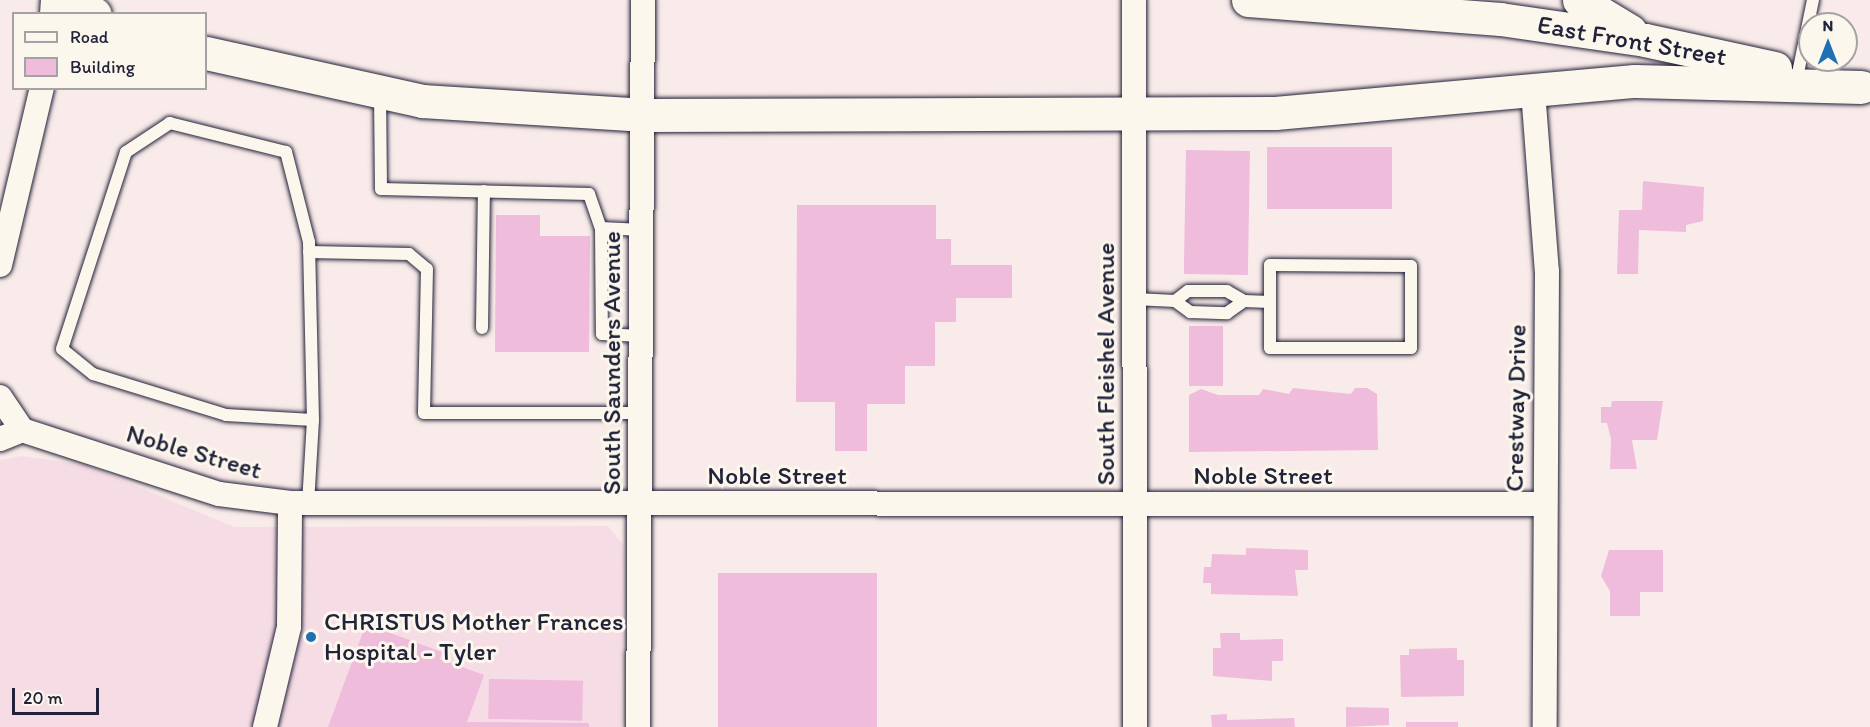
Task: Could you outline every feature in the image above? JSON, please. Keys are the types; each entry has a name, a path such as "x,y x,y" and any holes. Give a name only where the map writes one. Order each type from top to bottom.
{"main road":[{"path":"67,0 91,12"},
{"name":"East Front Street","path":"1248,0 1397,8 1645,40 1866,88"},
{"path":"1578,0 1645,40"},
{"path":"207,53 380,92 470,108 642,115 1134,115 1349,110 1635,81 1866,88"}],"street":[{"name":"South Saunders Avenue","path":"638,727 643,0"},
{"name":"South Fleishel Avenue","path":"1134,0 1135,727"},
{"path":"0,265 42,90"},
{"name":"Crestway Drive","path":"1533,91 1547,271 1543,504 1545,727"},
{"name":"Noble Street","path":"0,397 11,434 219,494 299,503 1543,504"},
{"path":"265,727 289,627 299,503"}],"lane":[{"path":"1798,73 1813,0"},
{"path":"380,92 381,189 589,194 601,228 602,334 641,336"},
{"path":"299,503 313,420 309,252 286,153 170,123 126,152 62,349 93,375 226,415 313,420"},
{"path":"482,328 484,192"},
{"path":"601,228 642,230"},
{"path":"309,252 409,254 427,268 424,414 640,414"},
{"path":"1270,265 1411,266 1411,348 1270,348 1270,302 1270,265"},
{"path":"1176,301 1188,291 1227,291 1244,301 1270,302"},
{"path":"1135,299 1176,301 1190,312 1227,313 1244,301"}],"shaded area":[{"name":"CHRISTUS Mother Frances Hospital - Tyler","path":"22,456 86,465 234,527 608,526 624,546 622,727 0,727 0,460"}],"building":[{"path":"1267,147 1392,147 1392,209 1267,209"},
{"path":"1186,150 1250,151 1248,275 1184,274"},
{"path":"1643,181 1704,187 1703,221 1686,225 1686,232 1639,230 1638,274 1617,274 1619,210 1642,210"},
{"path":"797,205 936,205 936,239 951,239 951,265 1012,265 1012,298 956,298 956,322 935,322 935,366 905,366 905,404 867,404 867,451 835,451 835,402 796,402"},
{"path":"496,215 540,215 540,236 590,236 589,352 495,352"},
{"path":"1189,326 1223,326 1223,386 1189,386"},
{"path":"1293,388 1351,394 1355,388 1367,388 1377,394 1378,450 1189,452 1189,395 1201,389 1218,395 1259,395 1263,389 1289,394"},
{"path":"1612,401 1663,401 1657,440 1632,440 1637,469 1610,469 1611,439 1607,423 1601,423 1601,407 1611,407"},
{"path":"1246,548 1308,550 1308,570 1295,570 1298,596 1211,594 1211,583 1203,583 1204,567 1211,567 1212,554 1246,555"},
{"path":"1609,550 1663,550 1663,592 1640,592 1640,616 1610,616 1610,591 1601,576"},
{"path":"718,573 877,573 877,727 718,727"},
{"path":"366,624 442,652 440,659 484,675 467,722 589,723 589,727 328,727"},
{"path":"1220,633 1240,633 1240,640 1283,639 1283,661 1272,661 1272,681 1213,676 1213,648 1221,648"},
{"path":"1457,648 1457,660 1464,660 1464,696 1401,697 1400,655 1409,655 1409,649"},
{"path":"489,679 583,681 582,721 488,719"},
{"path":"1346,707 1389,708 1389,725 1346,727"},
{"path":"1227,714 1227,720 1294,718 1295,727 1212,727 1211,715"},
{"path":"1406,722 1458,722 1458,727 1406,727"}],"place":[{"name":"CHRISTUS Mother Frances Hospital - Tyler","path":"311,637"}]}
